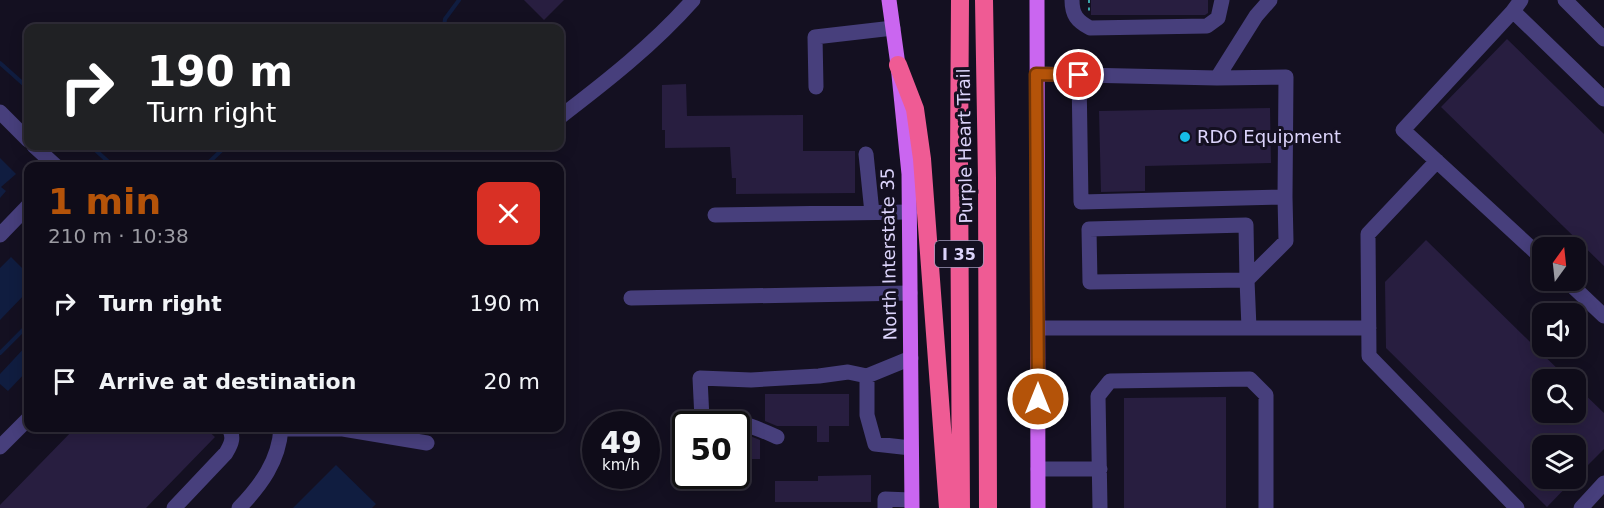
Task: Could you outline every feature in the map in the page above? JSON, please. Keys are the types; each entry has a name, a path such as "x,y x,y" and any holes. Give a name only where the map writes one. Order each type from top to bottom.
{"highway":[{"name":"Purple Heart Trail","path":"960,0 961,508"},
{"name":"Purple Heart Trail","path":"984,0 988,508"},
{"path":"898,65 915,109 922,159 948,508"}],"main road":[{"name":"North Interstate 35","path":"889,0 909,174 912,504"},
{"path":"1037,0 1038,508"}],"street":[{"path":"564,114 621,70 669,27 693,0"},
{"path":"1072,0 1072,11 1078,22 1090,28 1207,26 1218,18 1222,0"},
{"path":"1217,78 1256,16 1270,0"},
{"path":"1565,0 1604,39"},
{"path":"1532,249 1403,130 1517,5 1604,99"},
{"path":"816,87 815,37 893,28"},
{"path":"1036,74 1286,78 1286,241 1247,280 1090,282 1089,229 1246,225"},
{"path":"1079,75 1081,202 1285,197"},
{"path":"0,112 24,136"},
{"path":"38,150 52,162"},
{"path":"866,154 872,213"},
{"path":"1437,161 1368,234 1369,356 1517,508"},
{"path":"1245,198 1249,328"},
{"path":"0,235 24,210"},
{"path":"715,214 909,212"},
{"path":"1578,291 1604,316"},
{"path":"631,298 910,293"},
{"path":"1038,328 1369,328"},
{"path":"777,437 757,428 726,419 702,419 700,378 751,380 848,372 867,376 911,358"},
{"path":"867,376 867,415 875,444 911,448"},
{"path":"1100,508 1098,396 1110,381 1250,379 1266,395 1266,508"},
{"path":"0,447 24,423"},
{"path":"174,508 226,453 231,444 232,432"},
{"path":"239,508 269,472 278,452 280,432"},
{"path":"361,432 427,443"},
{"path":"1038,469 1100,469"},
{"path":"1581,508 1604,483"},
{"path":"885,508 885,499 912,504"}],"path":[{"path":"1089,0 1089,11"}],"water":[{"path":"0,158 16,174 1,187 6,191 0,198"},
{"path":"11,257 24,270 24,295 0,320 0,268"},
{"path":"24,348 24,374 8,391 0,384 0,374"},
{"path":"336,465 376,504 372,508 293,508"}],"building":[{"path":"524,0 564,0 544,20"},
{"path":"1091,0 1208,0 1208,13 1205,15 1091,15"},
{"path":"1507,39 1604,134 1604,266 1586,248 1586,237 1574,237 1441,107"},
{"path":"686,84 687,116 803,115 803,151 855,151 855,193 736,194 736,178 732,178 730,147 665,148 665,130 662,130 662,85"},
{"name":"RDO Equipment","path":"1270,108 1271,163 1145,166 1145,191 1101,192 1099,111"},
{"path":"1426,240 1532,344 1532,357 1546,357 1558,369 1532,369 1532,423 1586,423 1586,396 1604,413 1604,449 1586,467 1586,435 1532,435 1532,489 1565,489 1547,507 1386,348 1385,282"},
{"path":"765,394 849,394 849,426 829,426 829,442 817,442 817,426 777,426 765,421"},
{"path":"1226,397 1226,508 1124,508 1124,398"},
{"path":"71,432 209,432 215,437 146,508 0,508 0,505"},
{"path":"750,436 760,440 760,459 750,459"},
{"path":"871,475 871,502 775,502 775,481 818,481 818,476"}],"waterway":[{"path":"444,24 445,19 459,0"},
{"path":"0,63 24,84"},
{"path":"95,150 109,162"},
{"path":"209,162 222,150"},
{"path":"0,353 24,329"}],"place":[{"name":"RDO Equipment","path":"1185,137"}],"route":[{"path":"1038,399 1036,74 1079,75"}]}
